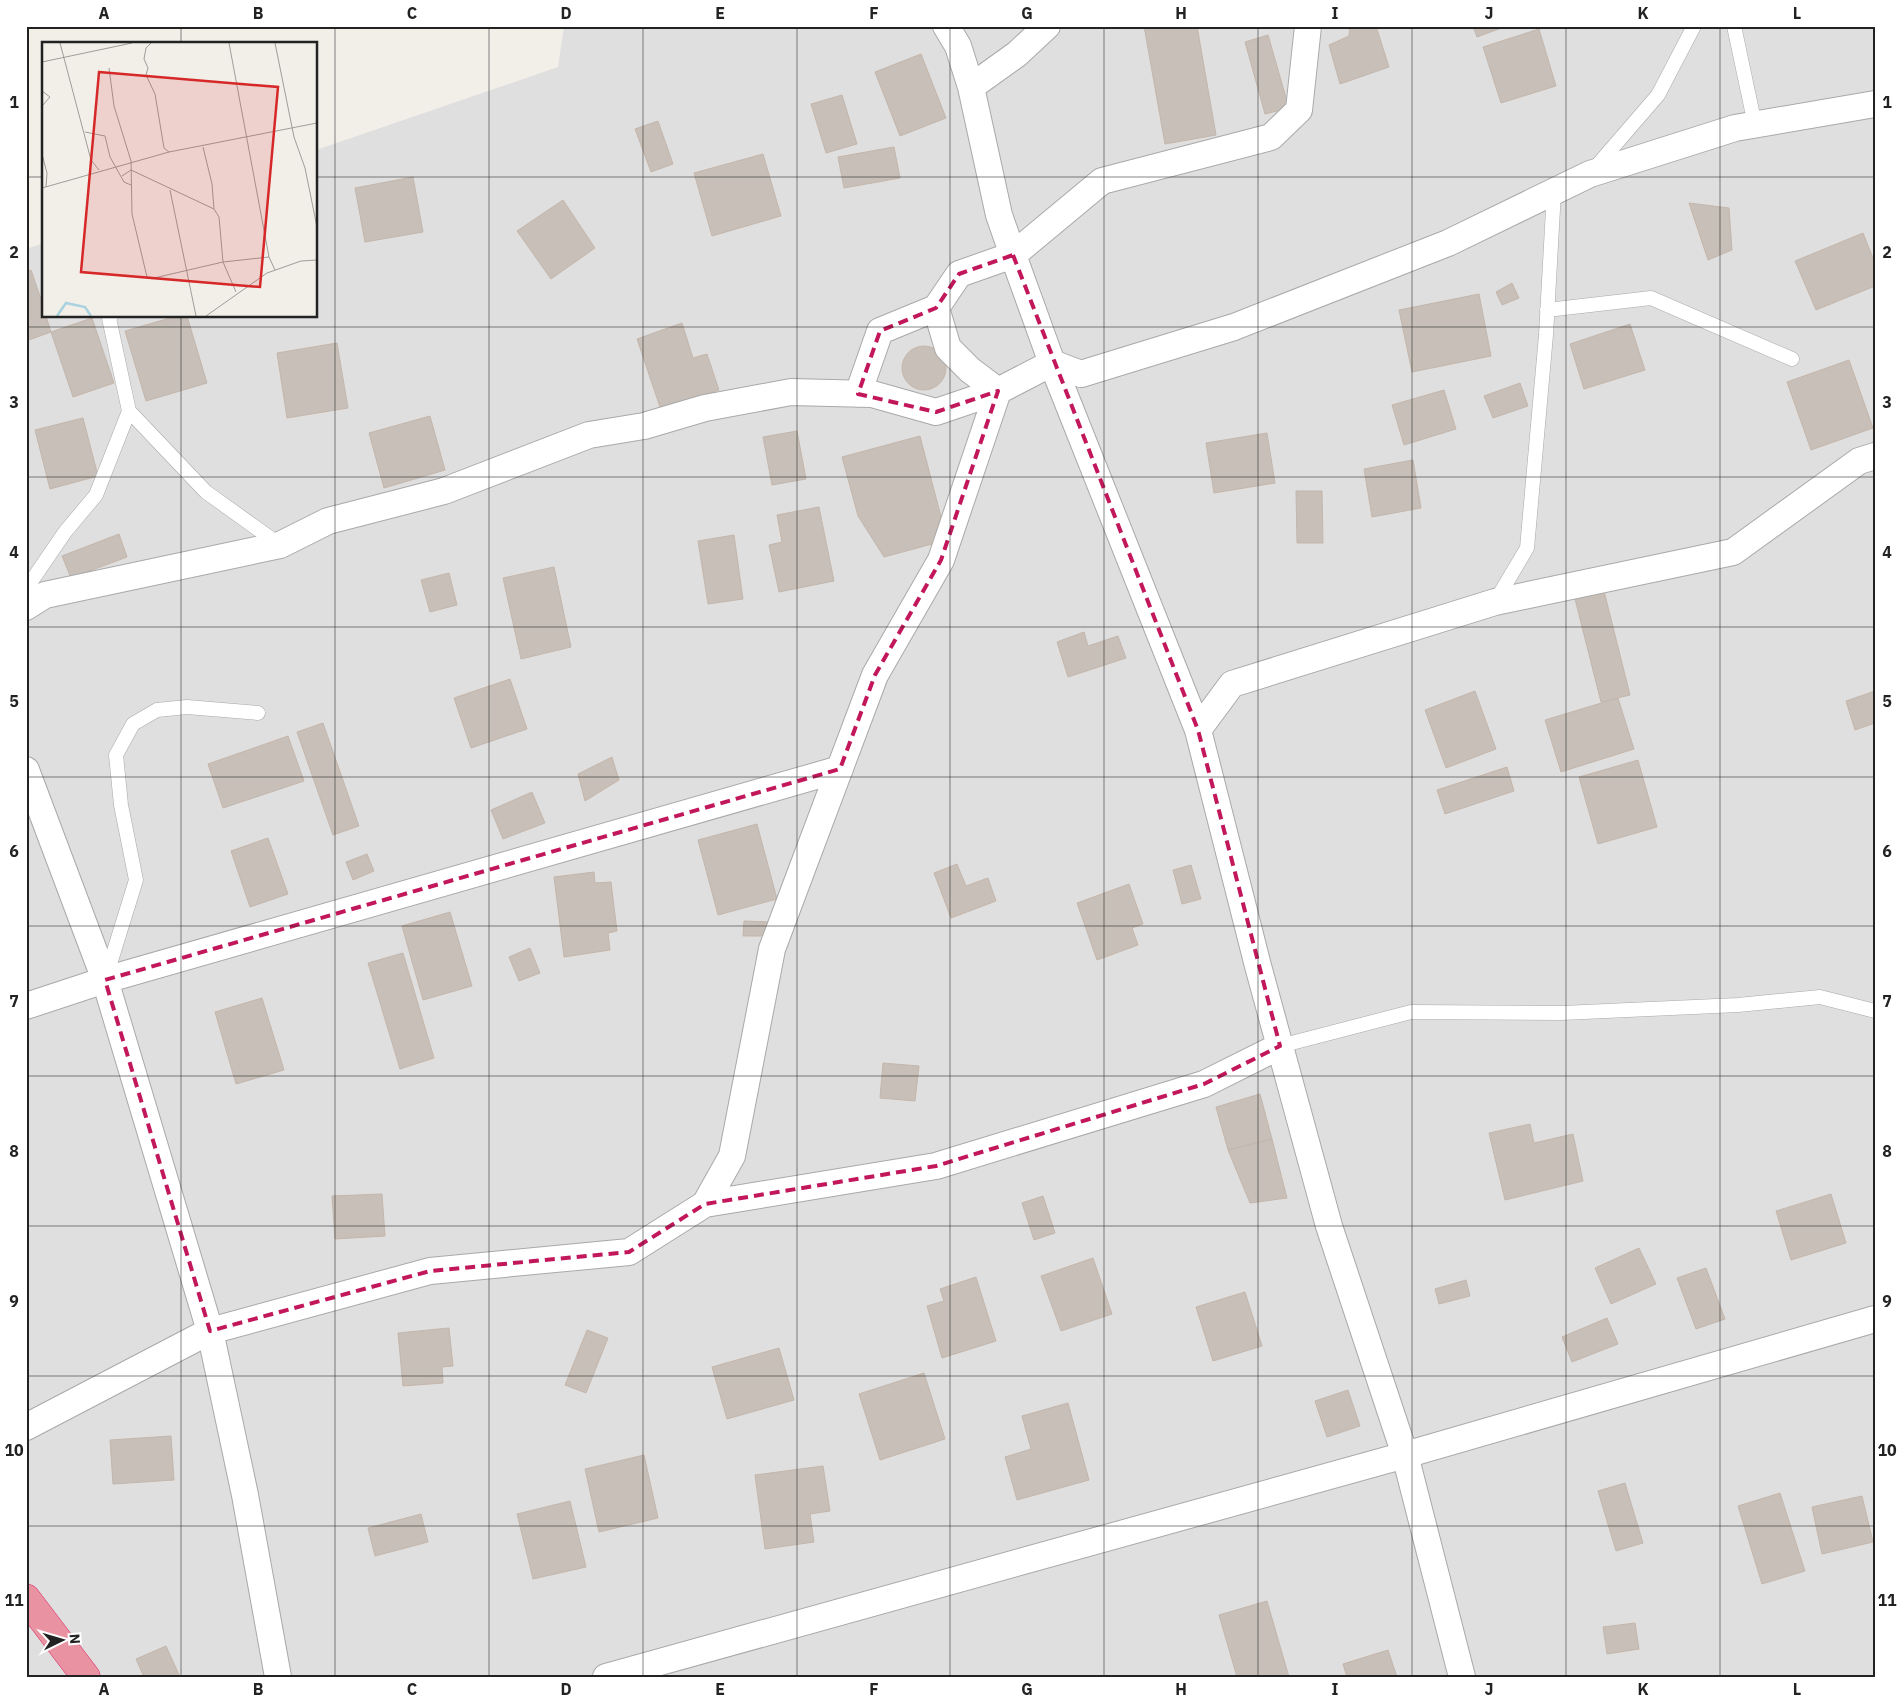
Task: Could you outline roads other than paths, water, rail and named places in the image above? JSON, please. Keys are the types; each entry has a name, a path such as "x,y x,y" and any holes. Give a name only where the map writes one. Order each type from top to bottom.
{"highway":[{"path":"26,1598 86,1677"}],"street":[{"path":"946,26 958,46 971,87 999,215 1013,255 1052,363 1198,730 1329,1226 1405,1454 1462,1677"},
{"path":"971,87 1017,54 1047,26"},
{"path":"858,394 880,331 936,308 959,274 1013,255 1102,181 1271,137 1299,110 1308,26"},
{"path":"26,607 45,595 280,545 328,522 444,491 589,434 644,426 705,408 791,392 872,394 936,412 998,391 1052,363 1081,374 1234,326 1448,243 1590,174 1735,128 1875,104"},
{"path":"936,308 948,348 970,370 998,391"},
{"path":"705,1204 732,1156 772,949 875,675 941,560 998,391"},
{"path":"1198,730 1232,684 1495,602 1733,552 1859,462 1875,456"},
{"path":"26,1006 105,980 840,769"},
{"path":"26,770 105,980 210,1331 245,1495 278,1677"},
{"path":"26,1428 210,1331 430,1271 629,1252 705,1204 936,1166 1204,1084 1280,1046"},
{"path":"606,1677 1405,1454 1875,1319"}],"lane":[{"path":"1590,174 1658,95 1694,26"},
{"path":"1734,26 1754,125"},
{"path":"1495,602 1527,548 1548,310 1554,192"},
{"path":"1548,310 1650,298 1792,359"},
{"path":"109,318 129,411 206,492 280,545"},
{"path":"26,589 65,532 96,495 129,411"},
{"path":"105,980 136,880 121,805 116,755 133,724 157,710 164,709 187,707 258,713"},
{"path":"1280,1046 1411,1012 1562,1013 1738,1005 1820,997 1875,1010"}]}
